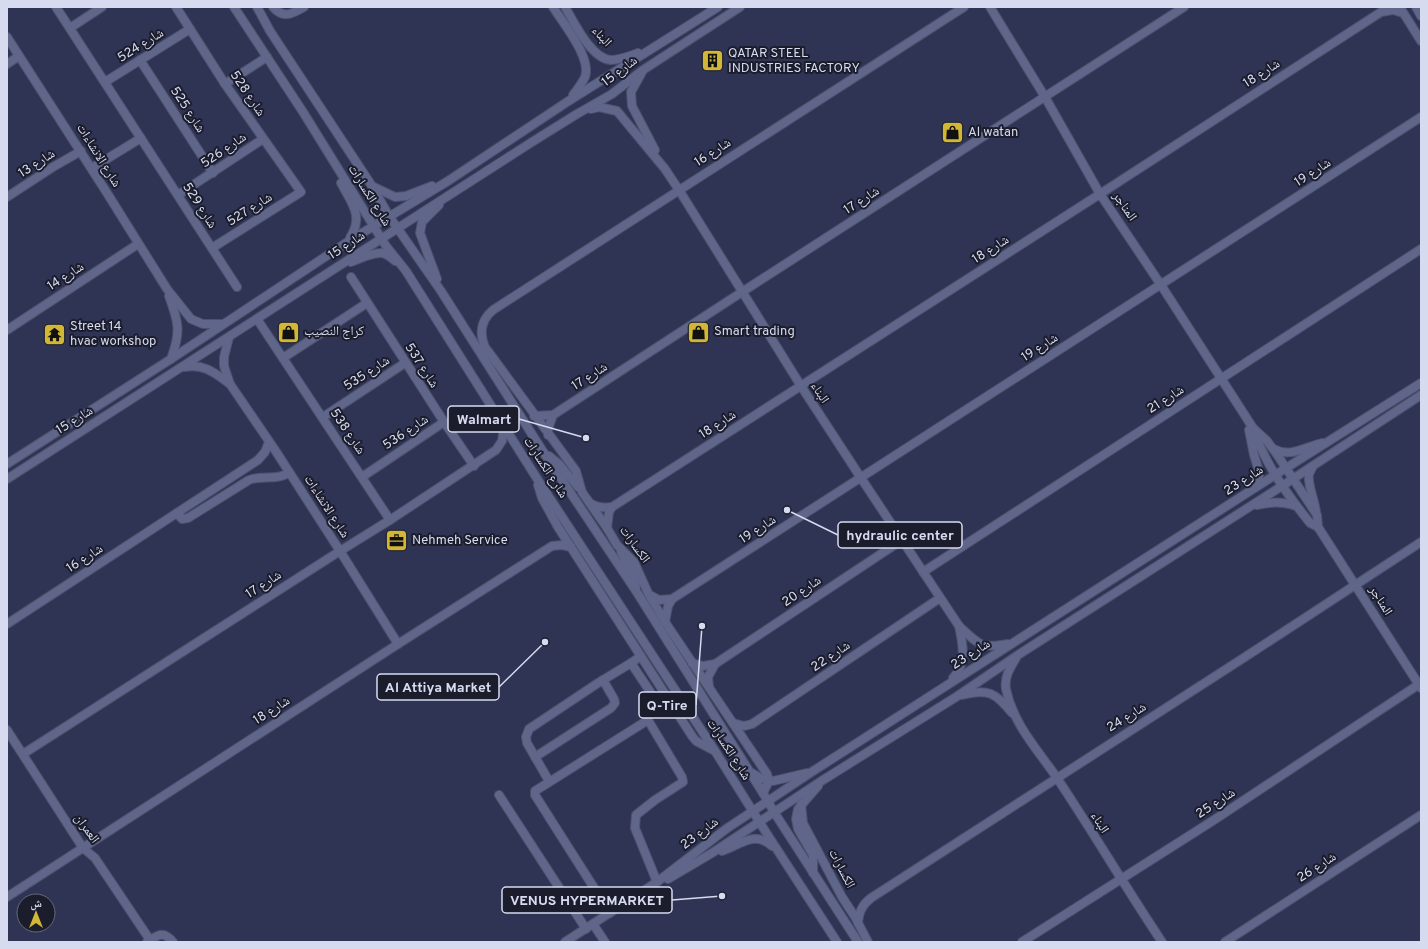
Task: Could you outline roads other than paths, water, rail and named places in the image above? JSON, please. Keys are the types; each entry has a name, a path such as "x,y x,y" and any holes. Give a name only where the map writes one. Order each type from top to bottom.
{"street":[{"name":"شارع 529","path":"56,7 237,287"},
{"path":"70,28 102,7"},
{"name":"شارع 528","path":"176,7 225,84 301,192"},
{"name":"شارع الكسارات","path":"234,7 373,225 406,271 536,477 715,751 780,855 837,942"},
{"name":"شارع الكسارات","path":"257,7 274,38 372,186 389,216 441,291 542,450 638,594 774,812 858,942"},
{"path":"273,7 277,12 283,14 293,14 304,7"},
{"name":"البناء","path":"553,7 584,56 586,66 585,76 578,89 567,102"},
{"name":"البناء","path":"565,7 588,43 601,58 612,60 625,58 655,46"},
{"name":"شارع 15","path":"7,464 171,359 373,225 448,180 567,102 718,7"},
{"name":"شارع 15","path":"7,479 382,238 577,114 612,94 643,70 740,7"},
{"name":"شارع 16","path":"482,326 488,314 493,310 964,7"},
{"name":"المناجر","path":"990,7 1045,97 1100,194 1161,285 1253,428 1273,448 1317,515"},
{"name":"شارع 17","path":"553,415 1184,7"},
{"path":"1416,7 1421,16"},
{"name":"شارع 18","path":"612,507 1100,194 1382,9 1401,10"},
{"path":"1401,10 1421,41"},
{"name":"شارع 524","path":"105,82 190,29"},
{"name":"شارع الانشاءات","path":"7,37 92,168 167,289 191,319 203,324 223,324"},
{"path":"7,64 19,56"},
{"path":"225,84 266,57"},
{"name":"شارع 525","path":"140,60 213,173"},
{"name":"البناء","path":"643,70 631,92 632,106 665,169"},
{"name":"البناء","path":"577,114 599,107 617,111 665,169 860,478 960,626 973,639 984,646 992,647 1011,644"},
{"name":"شارع 19","path":"672,600 1421,117"},
{"path":"92,168 141,138"},
{"name":"شارع 526","path":"178,195 263,139"},
{"name":"شارع 13","path":"7,198 53,167 81,151"},
{"path":"330,156 341,183 355,209 357,219 356,229 349,241"},
{"path":"372,186 395,197 406,196 448,180"},
{"name":"شارع 527","path":"212,248 301,192"},
{"path":"441,291 420,233 422,222 450,195"},
{"name":"شارع 14","path":"7,330 138,244"},
{"name":"شارع 21","path":"923,572 1421,249"},
{"path":"335,268 373,254 382,253 390,257 406,271"},
{"name":"شارع 537","path":"350,277 474,466"},
{"name":"شارع الانشاءات","path":"167,289 176,314 178,326 176,344 171,359"},
{"path":"257,319 283,358 366,303"},
{"name":"الكسارات","path":"482,326 482,340 485,347 534,416 576,471 582,492 617,545 634,562 649,595 665,622 767,774 769,780"},
{"name":"شارع الانشاءات","path":"229,337 224,357 224,366 230,384 289,472 398,644"},
{"name":"شارع 538","path":"283,358 390,520"},
{"name":"شارع 535","path":"323,417 405,363"},
{"name":"شارع الانشاءات","path":"180,368 200,366 215,373 230,384"},
{"name":"شارع 23","path":"565,942 657,882 726,829 810,773 1248,492 1421,383"},
{"name":"شارع 23","path":"632,899 712,853 823,780 956,697 1018,655 1314,466 1421,395"},
{"path":"534,416 553,415 548,429 548,435"},
{"name":"المناجر","path":"1245,416 1258,468 1256,482 1248,492"},
{"name":"شارع 536","path":"362,477 444,422"},
{"name":"شارع 17","path":"23,754 474,466 496,450 502,441 504,427"},
{"name":"المناجر","path":"1253,428 1259,446 1282,486 1296,506 1310,522 1318,527 1420,685"},
{"name":"شارع 23","path":"1273,448 1281,453 1288,453 1329,441"},
{"name":"شارع 16","path":"7,624 258,460 265,452 269,442"},
{"path":"542,450 559,464 582,492"},
{"name":"المناجر","path":"1314,466 1309,474 1309,482 1315,503 1318,527"},
{"path":"177,514 182,519 188,518 249,480 259,477 282,477 289,472"},
{"path":"536,477 542,498 558,527 696,741 715,751"},
{"name":"شارع 23","path":"1252,506 1274,501 1296,506"},
{"path":"590,503 595,506 605,508 612,507"},
{"path":"607,528 609,512 612,507"},
{"path":"552,546 557,538 558,527"},
{"name":"شارع 20","path":"715,664 902,540"},
{"name":"شارع 24","path":"858,923 858,916 861,909 871,898 1421,542"},
{"path":"552,546 562,545 571,547"},
{"path":"617,545 634,579 638,594"},
{"name":"شارع 18","path":"7,897 552,546"},
{"path":"578,558 599,574"},
{"path":"649,595 659,600 672,600"},
{"name":"شارع 22","path":"733,723 744,726 752,724 940,598"},
{"path":"665,622 668,606 672,600"},
{"name":"البناء","path":"948,684 959,672 962,664 963,649 960,626"},
{"name":"البناء","path":"1016,718 1006,689 1006,682 1007,674 1018,655"},
{"path":"549,781 527,743 526,737 529,729 602,680 631,664 642,656"},
{"path":"692,663 703,666 715,664"},
{"path":"631,664 653,696"},
{"path":"709,688 708,677 715,664"},
{"path":"535,757 611,708 614,703 614,699 602,680"},
{"name":"شارع 25","path":"1022,942 1214,820 1420,685"},
{"name":"البناء","path":"956,697 980,691 991,693 1004,703 1016,718 1033,746 1056,778 1162,942"},
{"path":"610,913 535,796 535,791 648,720 682,777 683,782 655,800 636,815 636,828 657,882"},
{"name":"العمران","path":"7,730 83,848 95,858 148,941"},
{"path":"750,772 769,780 780,780 810,773"},
{"path":"763,793 769,780"},
{"path":"813,873 813,855 798,829 796,819 798,809 823,780"},
{"path":"499,795 586,929"},
{"name":"الكسارات","path":"802,804 803,823 868,942"},
{"name":"شارع 26","path":"1225,942 1421,815"},
{"path":"712,853 727,849 740,842 753,839 765,841 780,855"},
{"path":"593,924 604,942"},
{"path":"148,941 157,935 162,934 167,935 173,942"}],"place":[{"name":"QATAR STEEL INDUSTRIES FACTORY","path":"713,61"},
{"name":"Al watan","path":"953,133"},
{"name":"كراج النصيب","path":"288,332"},
{"name":"Smart trading","path":"698,332"},
{"name":"Street 14 hvac workshop","path":"54,334"},
{"name":"Walmart","path":"586,438"},
{"name":"hydraulic center","path":"787,510"},
{"name":"Nehmeh Service","path":"396,541"},
{"name":"Q-Tire","path":"702,626"},
{"name":"Al Attiya Market","path":"545,642"},
{"name":"VENUS HYPERMARKET","path":"722,896"}]}
